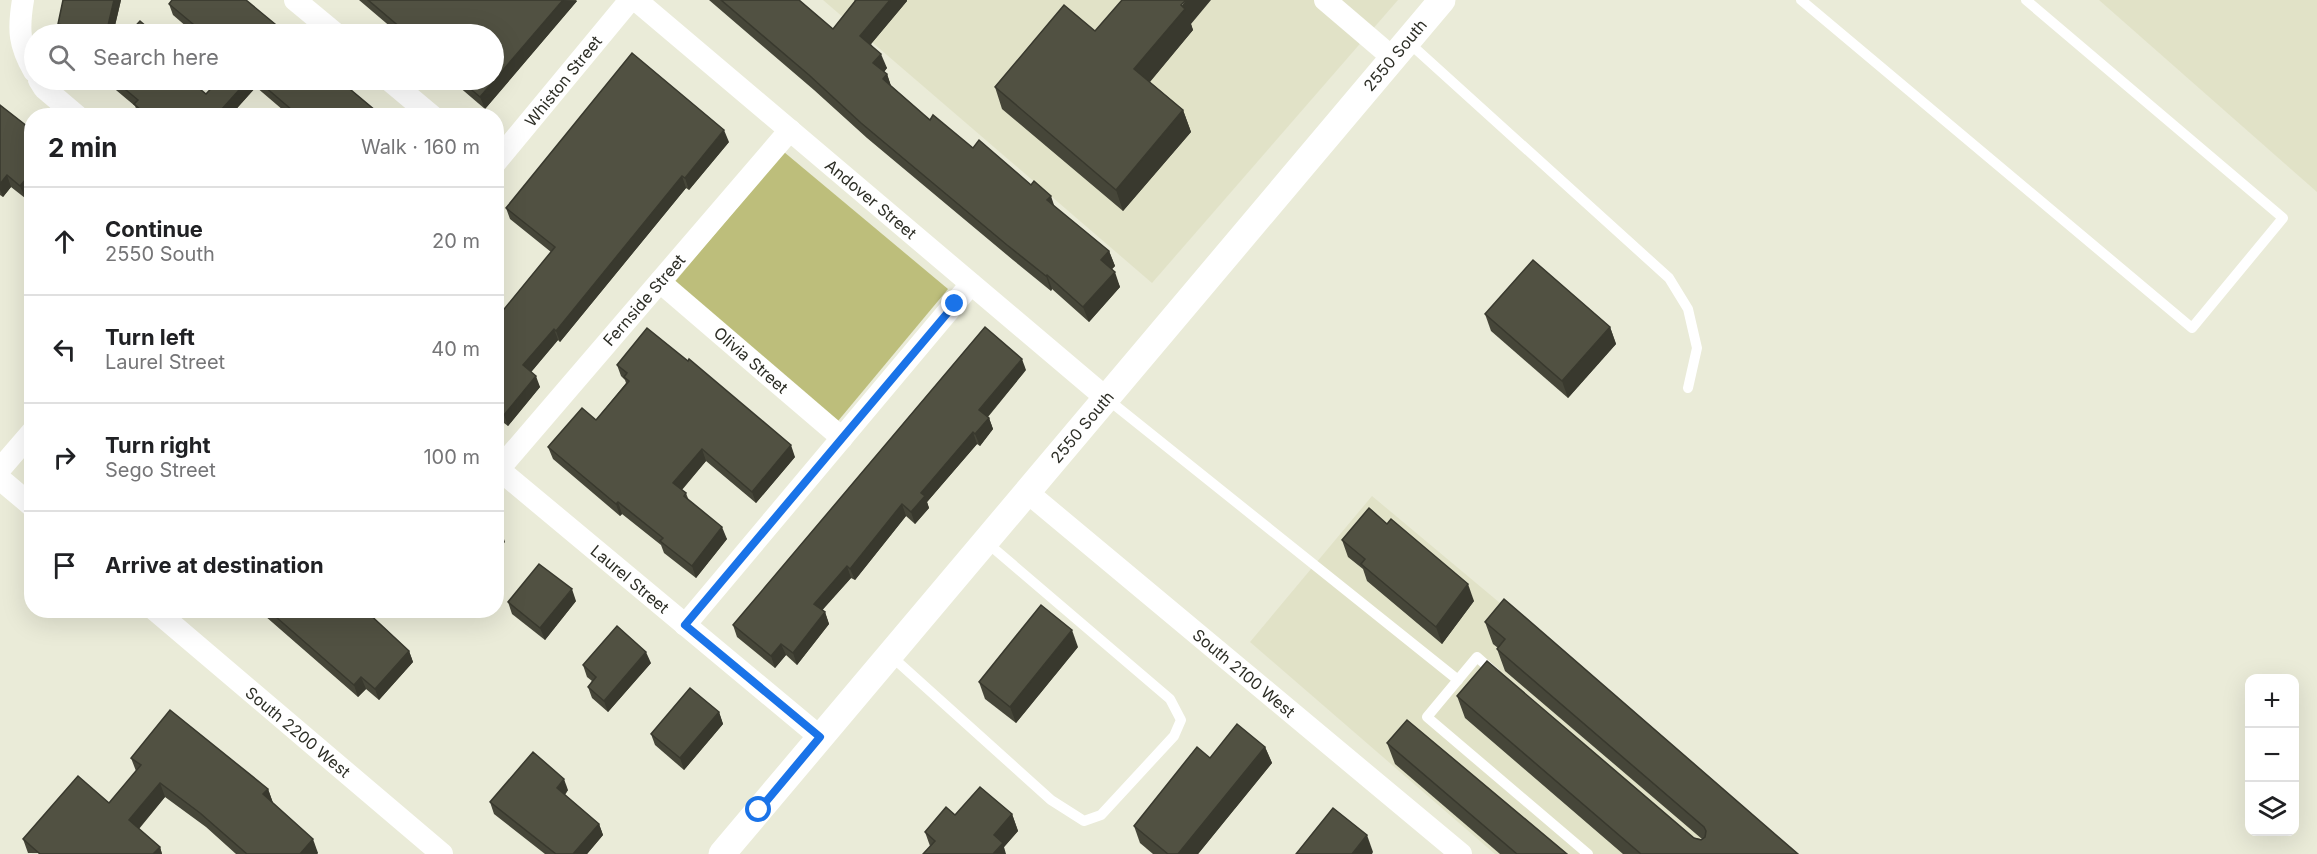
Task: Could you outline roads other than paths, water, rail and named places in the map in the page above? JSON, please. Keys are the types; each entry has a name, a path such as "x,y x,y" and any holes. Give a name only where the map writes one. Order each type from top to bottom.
{"street":[{"path":"23,0 18,28 24,45"},
{"path":"295,0 324,24"},
{"name":"Whiston Street","path":"504,152 630,0"},
{"name":"Andover Street","path":"636,0 1106,398"},
{"path":"1325,0 1400,49"},
{"name":"2550 South","path":"722,854 1442,0"},
{"path":"46,90 68,108"},
{"path":"401,90 422,108"},
{"name":"Fernside Street","path":"504,461 790,130"},
{"name":"Olivia Street","path":"660,282 842,438"},
{"path":"685,625 972,284"},
{"path":"0,469 24,441"},
{"name":"Laurel Street","path":"504,473 820,737"},
{"path":"0,479 24,499"},
{"name":"South 2100 West","path":"1027,492 1461,854"},
{"name":"South 2200 West","path":"164,618 442,854"}],"lane":[{"path":"1801,0 2192,328 2283,218 2026,0"},
{"path":"1400,49 1669,278 1688,309 1697,348 1688,388"},
{"path":"1106,398 1458,680"},
{"path":"890,655 1051,800 1084,821 1101,815 1174,736 1181,720 1170,699 985,541"},
{"path":"1503,680 1477,657 1427,717 1588,854"}]}
